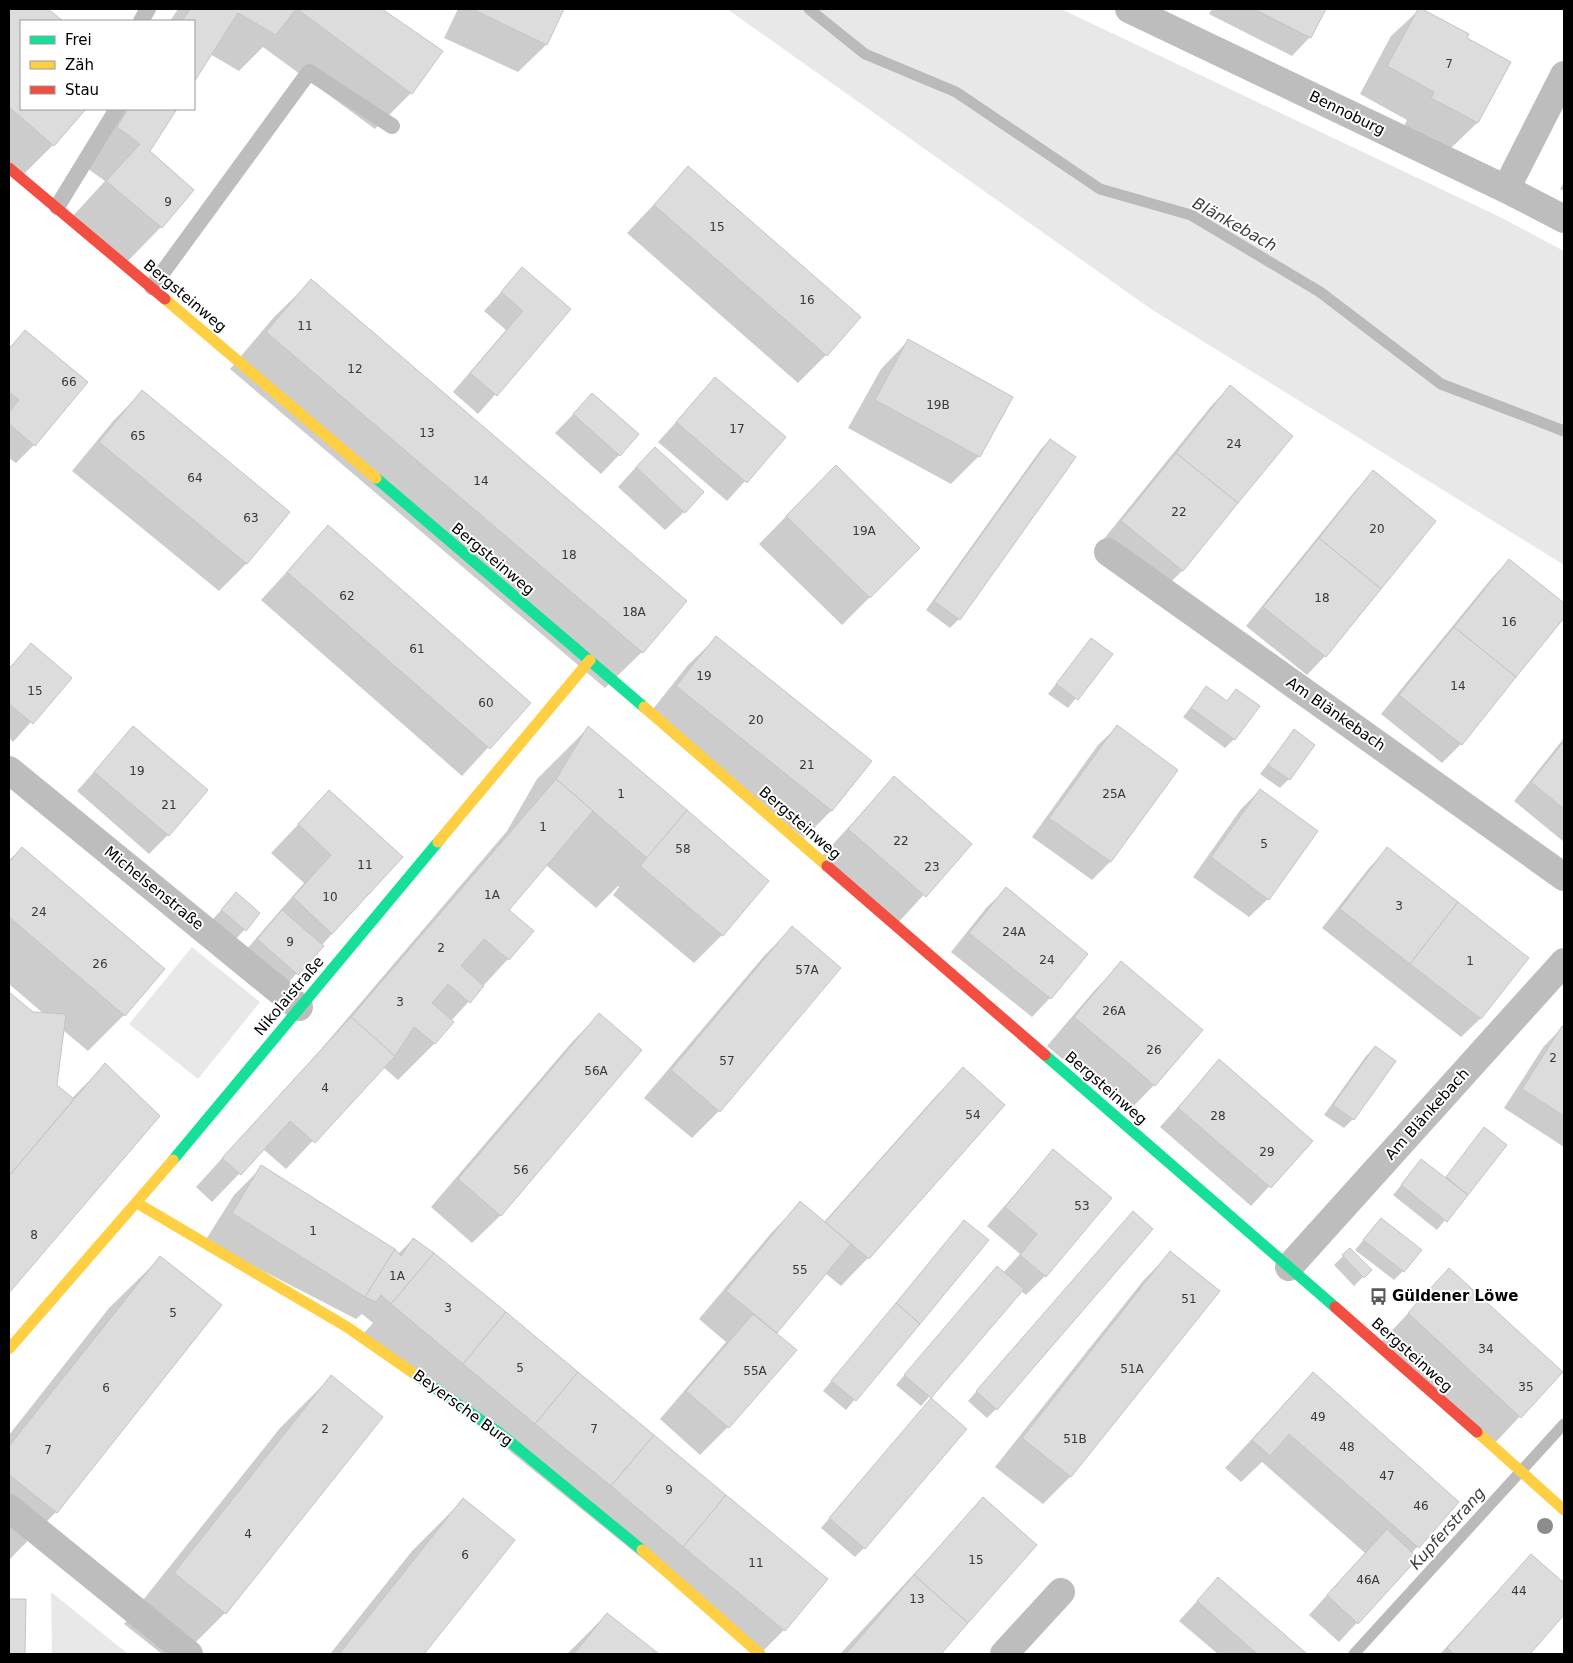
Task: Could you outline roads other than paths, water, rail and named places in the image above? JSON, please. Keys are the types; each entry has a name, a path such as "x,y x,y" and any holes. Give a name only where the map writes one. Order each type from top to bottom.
{"street":[{"name":"Bennoburg","path":"1129,9 1506,189 1564,220"},
{"path":"1506,189 1564,75"},
{"name":"Bergsteinweg","path":"9,168 152,287 590,660 1289,1267 1564,1510"},
{"name":"Am Blänkebach","path":"1108,552 1564,877"},
{"name":"Nikolaistraße","path":"9,1349 137,1203 590,660"},
{"name":"Michelsenstraße","path":"9,770 299,1007"},
{"name":"Am Blänkebach","path":"1289,1267 1564,962"},
{"name":"Beyersche Burg","path":"137,1203 347,1327 498,1432 640,1548 760,1654"},
{"path":"9,1508 188,1654"},
{"path":"1004,1654 1061,1592"}],"lane":[{"path":"142,20 148,9"},
{"path":"152,287 309,72 392,126"},
{"path":"57,207 116,110"}],"waterway":[{"name":"Blänkebach","path":"809,9 865,54 956,92 1100,189 1191,215 1320,292 1441,384 1564,431"},
{"name":"Kupferstrang","path":"1354,1654 1564,1424"}],"place":[{"name":"Güldener Löwe","path":"1378,1296"}]}
